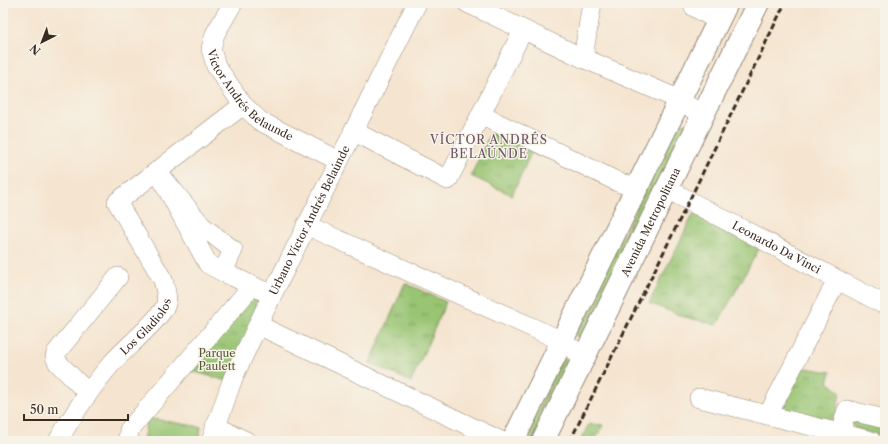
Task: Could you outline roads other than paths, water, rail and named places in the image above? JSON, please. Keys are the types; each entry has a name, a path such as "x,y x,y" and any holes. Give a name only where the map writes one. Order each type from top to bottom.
{"main road":[{"name":"Avenida Metropolitana","path":"544,441 758,3"},
{"path":"513,441 723,12"}],"street":[{"name":"Víctor Andrés Belaunde","path":"233,3 215,34 211,49 216,66 244,105 260,122 339,162"},
{"name":"Urbano Víctor Andrés Belaúnde","path":"213,434 233,378 272,294 417,3"},
{"path":"467,3 485,7 523,30 680,100 703,116"},
{"path":"583,58 592,3"},
{"path":"694,3 694,7 723,12"},
{"path":"353,131 448,180 523,30"},
{"path":"158,172 244,105"},
{"path":"481,115 620,183 638,187"},
{"path":"158,172 202,226 233,250 224,272"},
{"path":"158,172 208,264 252,286 272,294"},
{"name":"Los Gladiolos","path":"58,441 88,393 113,363 159,316 166,305 166,293 163,280 117,202 158,172"},
{"name":"Leonardo Da Vinci","path":"667,189 885,305"},
{"path":"306,225 562,341 584,357"},
{"path":"88,393 58,363 55,357 56,353 118,277"},
{"path":"768,415 837,280"},
{"path":"128,441 129,430 252,286"},
{"path":"258,325 501,441"},
{"path":"699,398 871,441"},
{"path":"840,433 847,410 885,419"},
{"path":"213,434 246,441"}],"railway":[{"path":"570,441 785,3"}],"district":[{"name":"VÍCTOR ANDRÉS BELAÚNDE","path":"489,146"}],"park label":[{"name":"Parque Paulett","path":"217,359"}]}
